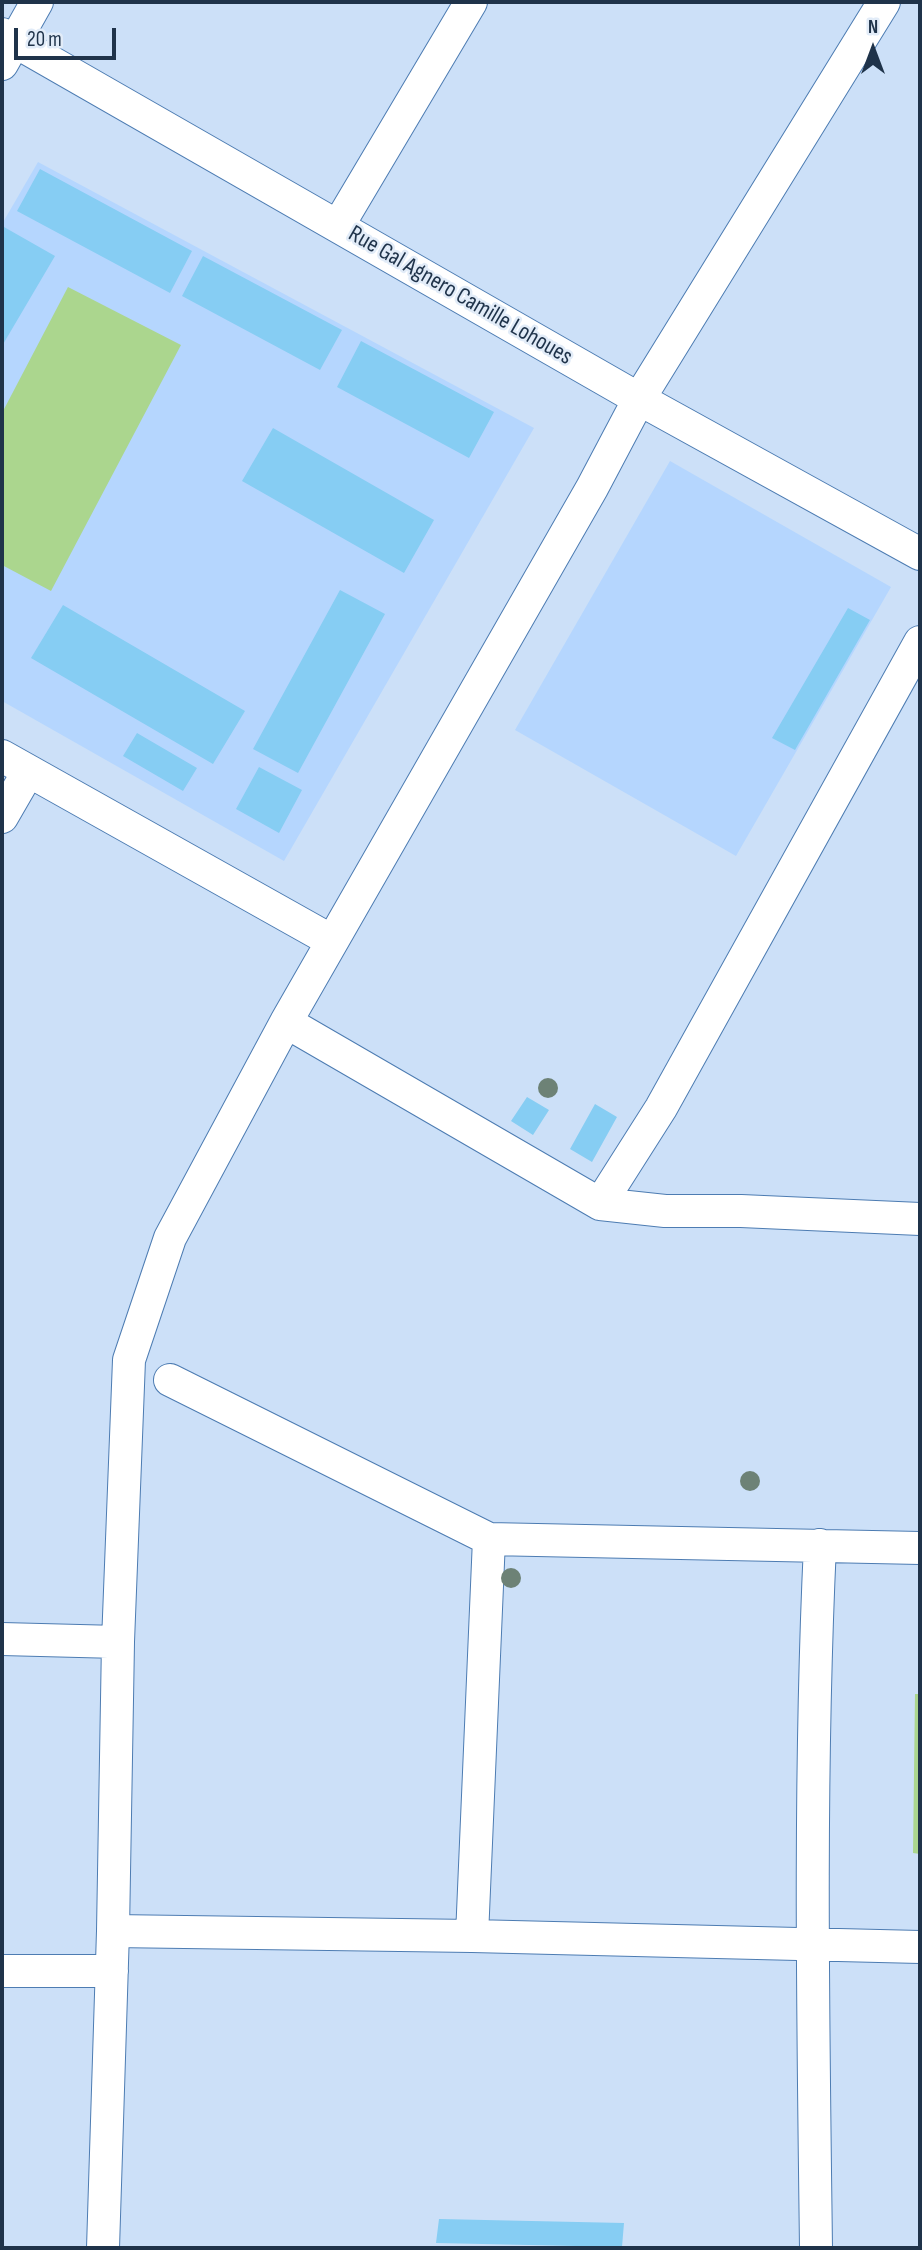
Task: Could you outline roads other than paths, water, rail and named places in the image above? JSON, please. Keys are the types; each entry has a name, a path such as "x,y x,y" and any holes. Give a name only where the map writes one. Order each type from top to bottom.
{"street":[{"path":"6,46 37,2"},
{"path":"338,226 471,2"},
{"path":"103,2248 113,1931 118,1642 130,1360 170,1238 285,1021 592,488 639,399 884,2"},
{"name":"Rue Gal Agnero Camille Lohoues","path":"6,46 338,226 639,399 920,554"},
{"path":"600,1204 661,1108 920,642"},
{"path":"2,756 332,941"},
{"path":"2,817 28,772"},
{"path":"285,1021 600,1204 665,1212 741,1211 920,1219"},
{"path":"170,1380 489,1539 920,1548"},
{"path":"472,1936 489,1539"},
{"path":"816,2248 812,1945 816,1633 820,1545"},
{"path":"2,1639 118,1642"},
{"path":"113,1931 472,1936 920,1947"},
{"path":"2,1971 112,1970"}]}
